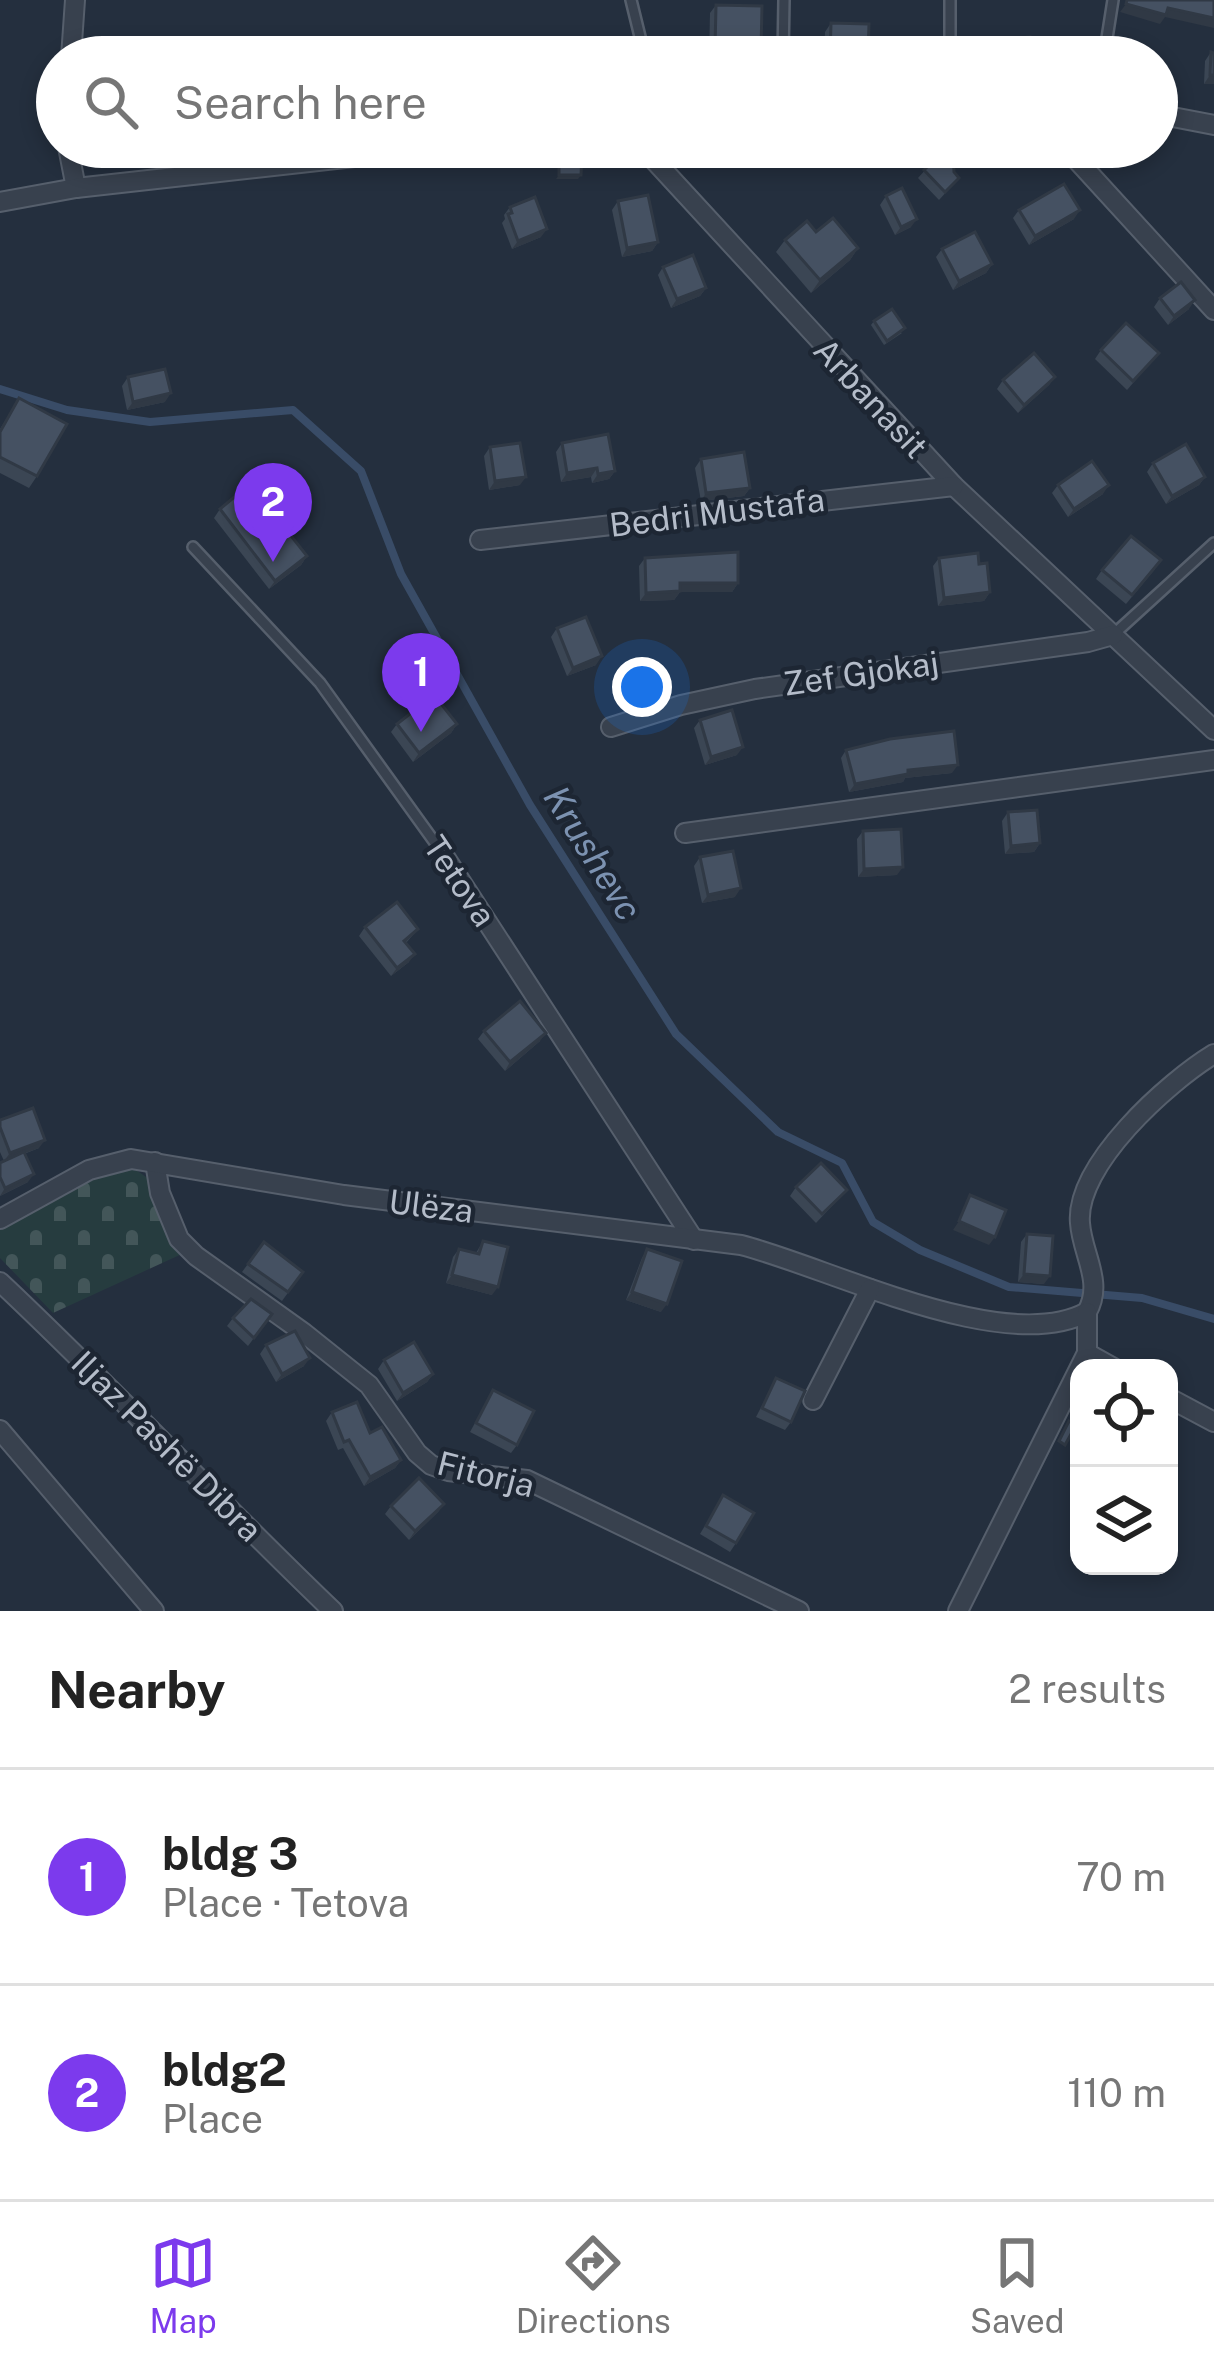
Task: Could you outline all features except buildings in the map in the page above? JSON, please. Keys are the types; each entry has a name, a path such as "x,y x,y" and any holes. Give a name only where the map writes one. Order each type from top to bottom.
{"street":[{"path":"72,36 75,0"},
{"path":"1178,118 1214,125"},
{"path":"72,168 76,188"},
{"path":"0,202 76,188 255,168"},
{"name":"Arbanasit","path":"661,168 954,486 1214,730"},
{"path":"1084,168 1214,310"},
{"name":"Bedri Mustafa","path":"480,540 954,486"},
{"name":"Zef Gjokaj","path":"611,727 719,695 913,664 1088,643 1113,635"},
{"path":"685,833 1214,760"},
{"name":"Tetova","path":"441,851 694,1240"},
{"path":"958,1611 1087,1353 1092,1298 1080,1223 1084,1190 1106,1156 1148,1109 1214,1054"},
{"name":"Ulëza","path":"0,1219 110,1162 155,1162 344,1195 780,1255 870,1289 1000,1322 1058,1324 1092,1298"},
{"name":"Fitorja","path":"155,1162 160,1193 179,1240 369,1385 416,1454 431,1465 527,1480 793,1609"},
{"name":"Iljaz Pashë Dibra","path":"0,1282 103,1378 218,1500 333,1611"},
{"path":"813,1400 870,1289"},
{"path":"1087,1353 1098,1359"},
{"path":"1178,1403 1214,1422"},
{"path":"0,1430 154,1611"}],"lane":[{"path":"631,0 640,36"},
{"path":"783,36 784,0"},
{"path":"950,0 950,36"},
{"path":"1107,36 1113,0"},
{"path":"1113,635 1214,543"},
{"name":"Tetova","path":"193,548 320,683 441,851"}],"green space":[{"path":"129,1165 153,1182 160,1221 184,1253 53,1313 0,1258 0,1226 70,1184"}],"waterway":[{"name":"Krushevc","path":"0,389 67,410 150,422 293,410 361,471 401,574 530,805 676,1034 778,1132 842,1163 873,1222 920,1250 1009,1287 1142,1298 1214,1319"}],"place":[{"name":"bldg2","path":"273,562"},
{"name":"bldg 3","path":"421,732"}]}
